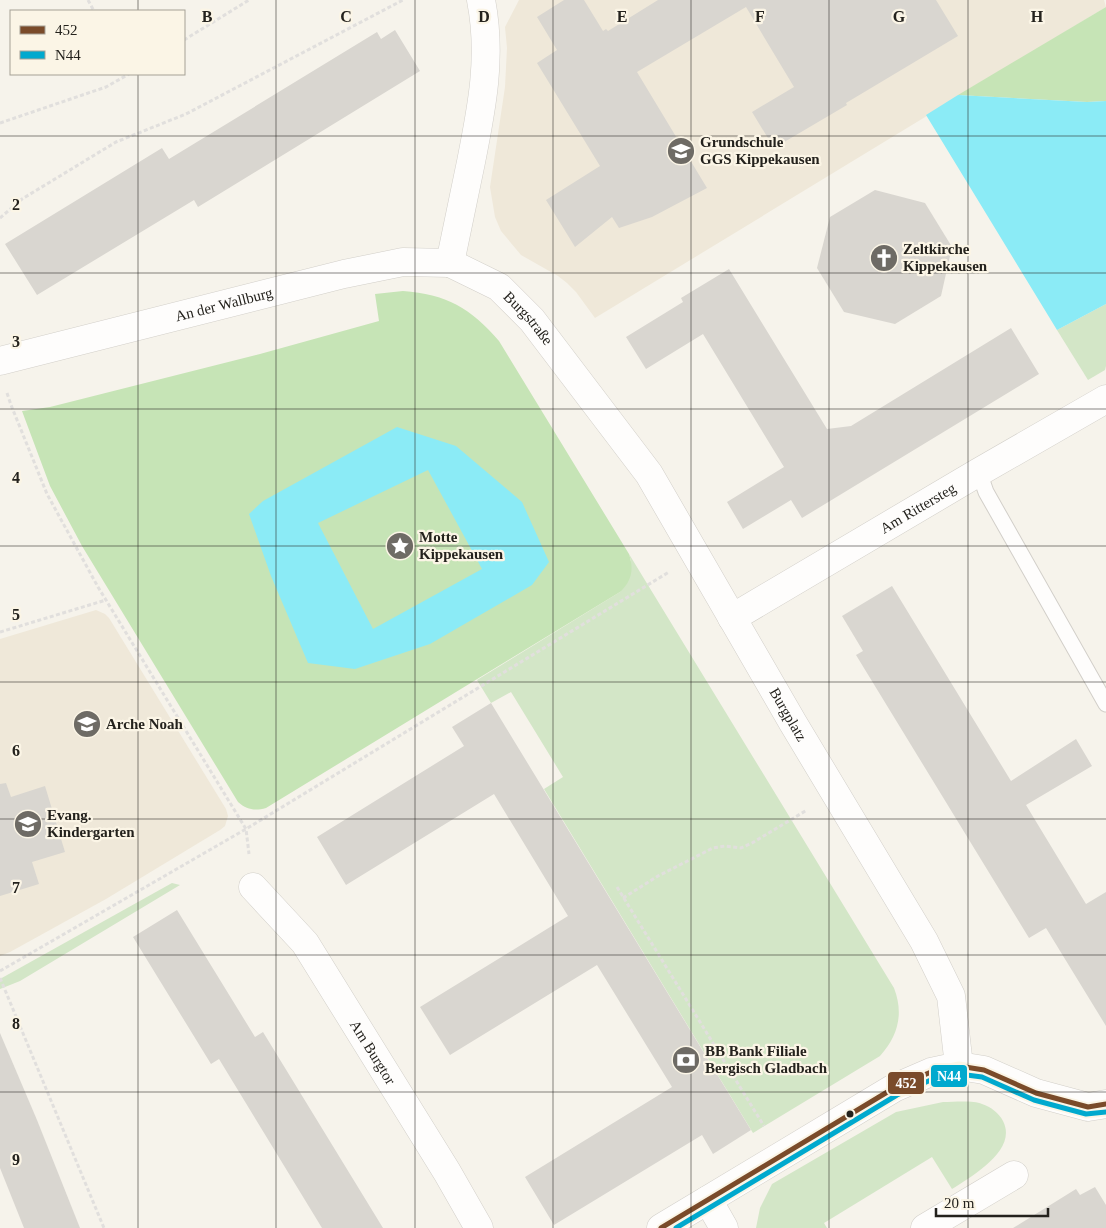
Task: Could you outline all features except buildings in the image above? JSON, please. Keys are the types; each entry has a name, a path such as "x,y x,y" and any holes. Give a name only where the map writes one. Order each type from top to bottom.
{"street":[{"path":"450,263 481,110 487,64 484,13 481,0"},
{"name":"An der Wallburg","path":"0,361 344,274 404,262 450,263"},
{"name":"Burgstraße","path":"450,263 499,287 532,320 649,474 732,618"},
{"name":"Am Rittersteg","path":"732,618 978,472 1106,399"},
{"name":"Burgplatz","path":"732,618 792,723 924,941 951,996 959,1066"},
{"name":"Am Burgtor","path":"253,887 305,943 479,1228"},
{"path":"661,1228 894,1088 931,1072 959,1066 984,1070 1036,1093 1071,1103 1088,1107 1106,1104"},
{"path":"925,1228 1014,1175"},
{"path":"708,1200 724,1228"}],"lane":[{"path":"978,472 986,492 1106,704"}],"path":[{"path":"185,39 249,0"},
{"path":"0,218 22,199 116,142 186,114 403,0"},
{"path":"0,123 106,87 122,76"},
{"path":"6,388 10,405 47,494 106,600 246,829 253,887"},
{"path":"0,971 246,829 695,556"},
{"path":"0,632 106,600"},
{"path":"624,898 658,876 713,848 725,846 741,848 752,843 836,793"},
{"path":"617,887 754,1108 780,1155"},
{"path":"0,978 104,1228"}],"shaded area":[{"name":"Grundschule GGS Kippekausen","path":"519,0 1104,0 1106,7 595,318 567,283 521,255 501,231 495,217 490,187 505,87 507,48 505,27"},
{"name":"Arche Noah","path":"96,610 109,618 226,809 228,816 225,826 220,830 106,899 0,956 0,639"}],"green space":[{"path":"1106,7 1106,101 1087,102 958,95"},
{"path":"403,291 432,295 457,305 468,311 499,341 629,554 631,574 627,584 620,592 266,808 255,810 248,808 238,802 82,546 50,486 22,411 50,407 260,354 379,321 375,294"},
{"path":"1106,304 1106,366 1105,370 1088,380 1057,330"},
{"path":"629,554 894,988 899,1007 898,1024 895,1033 880,1056 753,1133 544,789 563,777 511,692 491,703 477,680 620,592 631,561"},
{"path":"172,883 180,885 20,981 0,989 0,979"},
{"path":"943,1102 978,1103 989,1107 1003,1121 1006,1132 999,1152 971,1177 952,1189 932,1157 824,1223 827,1228 756,1228 760,1208 772,1184 896,1112"}],"water":[{"path":"958,95 1087,102 1106,101 1106,304 1057,330 926,115"},
{"path":"397,427 456,446 522,502 549,562 532,585 430,644 355,669 308,663 271,576 249,514 263,501","holes":["428,470 482,569 373,629 318,523"]}],"transit line":[{"name":"452","path":"661,1228 894,1088 931,1072 959,1066 984,1070 1036,1093 1088,1107 1106,1104"},
{"name":"N44","path":"676,1228 897,1095 933,1079 959,1074 982,1077 1034,1100 1086,1114 1106,1112"}],"place":[{"name":"Grundschule GGS Kippekausen","path":"681,151"},
{"name":"Zeltkirche Kippekausen","path":"884,258"},
{"name":"Motte Kippekausen","path":"400,546"},
{"name":"Arche Noah","path":"87,724"},
{"name":"Evang. Kindergarten","path":"28,824"},
{"name":"BB Bank Filiale Bergisch Gladbach","path":"686,1060"}]}
